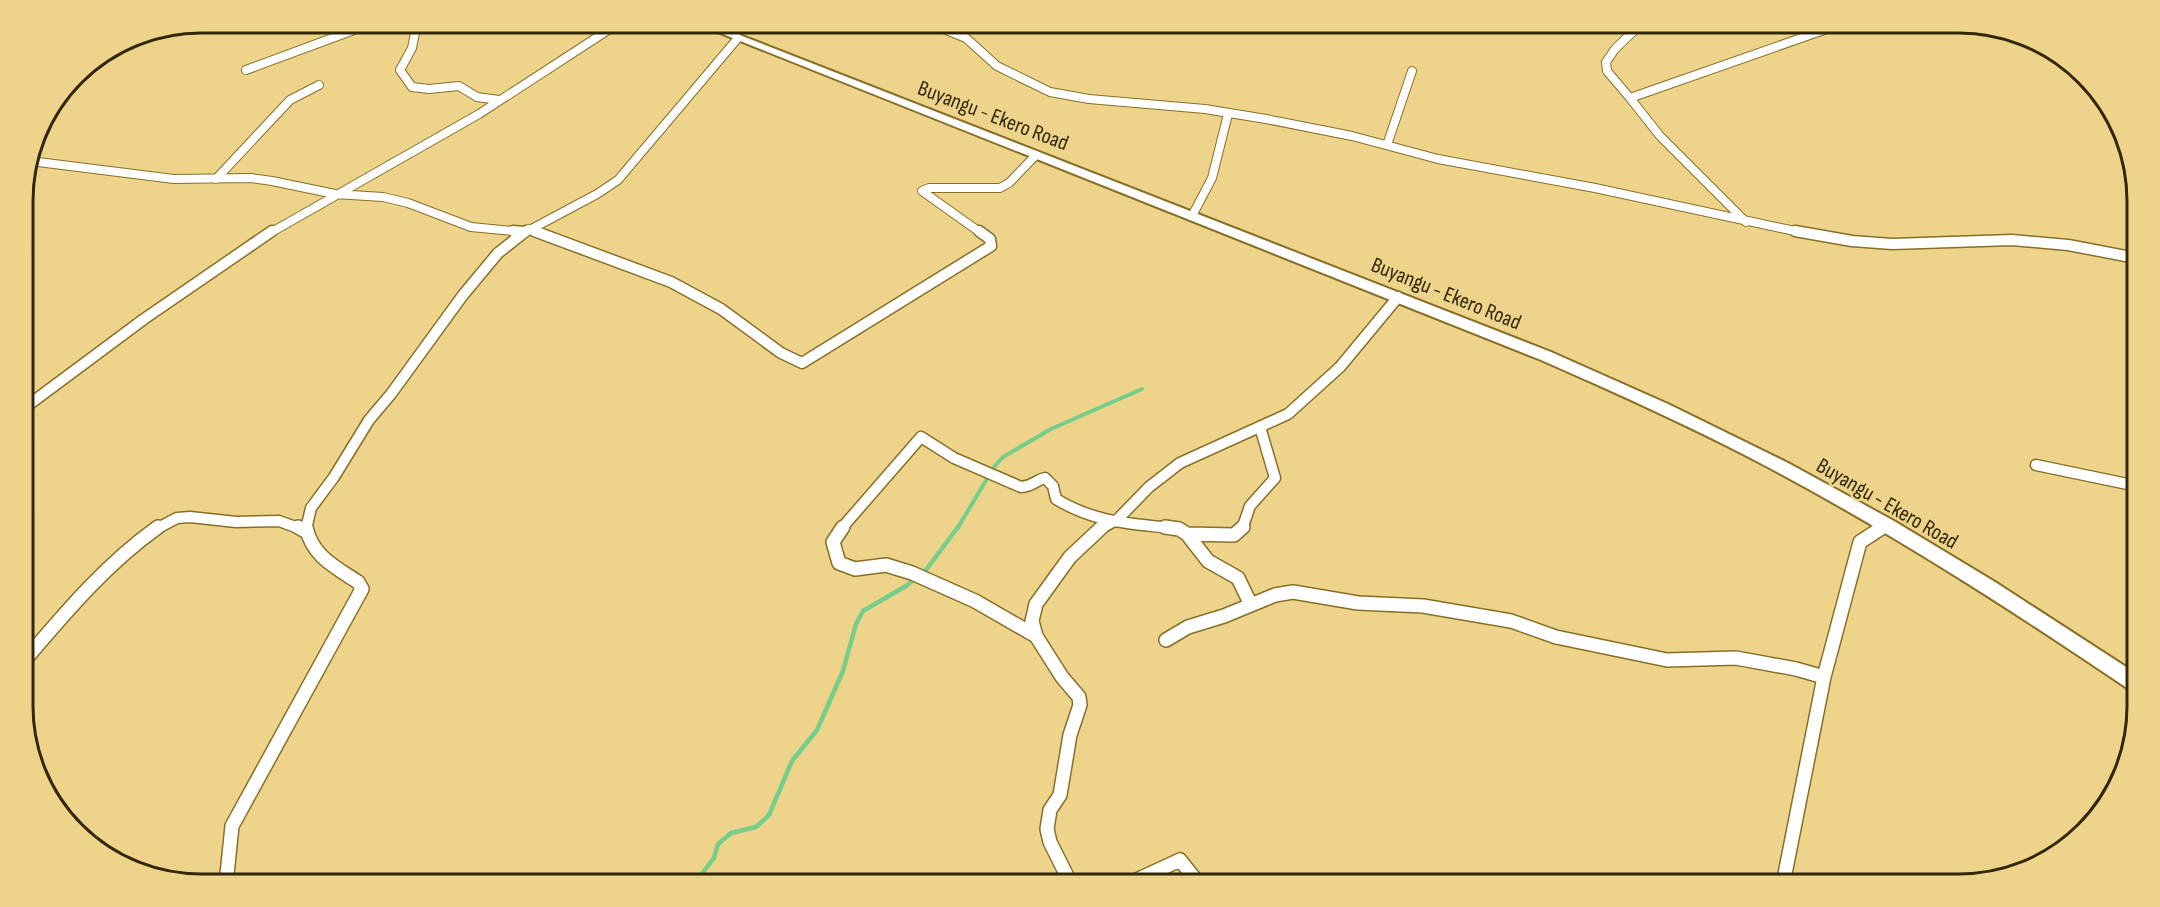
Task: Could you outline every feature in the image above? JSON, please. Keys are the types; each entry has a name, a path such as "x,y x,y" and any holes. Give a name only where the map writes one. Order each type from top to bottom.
{"main road":[{"name":"Buyangu - Ekero Road","path":"726,33 1546,356 1668,410 1734,442 1887,525 2127,677"}],"street":[{"path":"246,69 343,33"},
{"path":"416,33 416,42 400,70 411,87 429,89 459,86 473,95 499,100"},
{"path":"33,402 169,302 275,229 499,100 602,33"},
{"path":"954,33 966,38 997,66 1050,92 1089,99 1205,109 1266,119 1352,136 1437,159 1595,188 1746,222 1872,243 2012,240 2068,244 2127,256"},
{"path":"1631,33 1606,62 1607,71 1660,136 1746,222"},
{"path":"1630,98 1813,33"},
{"path":"227,874 232,826 362,589 358,582 315,551 308,539 305,525 311,508 334,477 369,420 498,253 526,231 609,187 627,172 661,128 738,38"},
{"path":"1387,145 1412,71"},
{"path":"216,178 290,99 305,90 319,86"},
{"path":"1192,216 1212,178 1228,114"},
{"path":"38,162 147,176 252,178 335,194 392,199 471,226 526,231 634,266 692,292 740,321 790,358 802,363 879,319 991,246 990,239 925,195 923,190 1000,188 1009,183 1036,156"},
{"path":"1066,874 1050,842 1047,829 1050,810 1060,795 1070,735 1080,705 1079,697 1062,677 1036,636 1032,621 1034,609 1057,572 1103,526 1118,519 1149,487 1180,463 1288,414 1340,367 1398,297"},
{"path":"1187,534 1234,535 1242,530 1245,515 1251,504 1270,488 1275,478 1260,427"},
{"path":"1036,636 975,601 912,573 886,565 855,569 839,563 833,542 842,528 921,437 954,458 1021,487 1032,486 1039,478 1045,478 1053,486 1056,499 1086,515 1110,522 1179,528 1187,534 1208,561 1238,578 1251,605"},
{"path":"2036,465 2127,484"},
{"path":"33,650 119,558 156,528 179,517 238,522 273,519 295,525 307,532"},
{"path":"1785,874 1824,678 1860,542 1887,525"},
{"path":"1166,640 1188,627 1275,595 1293,592 1358,603 1424,606 1511,621 1556,637 1667,660 1736,658 1796,669 1824,678"},
{"path":"1150,874 1180,860 1191,874"}],"waterway":[{"path":"957,529 994,467 1003,457 1051,429 1142,389"},
{"path":"702,874 714,858 718,844 731,833 756,827 769,815 792,761 817,730 843,671 856,624 863,611 906,586 926,570 958,527"}]}
